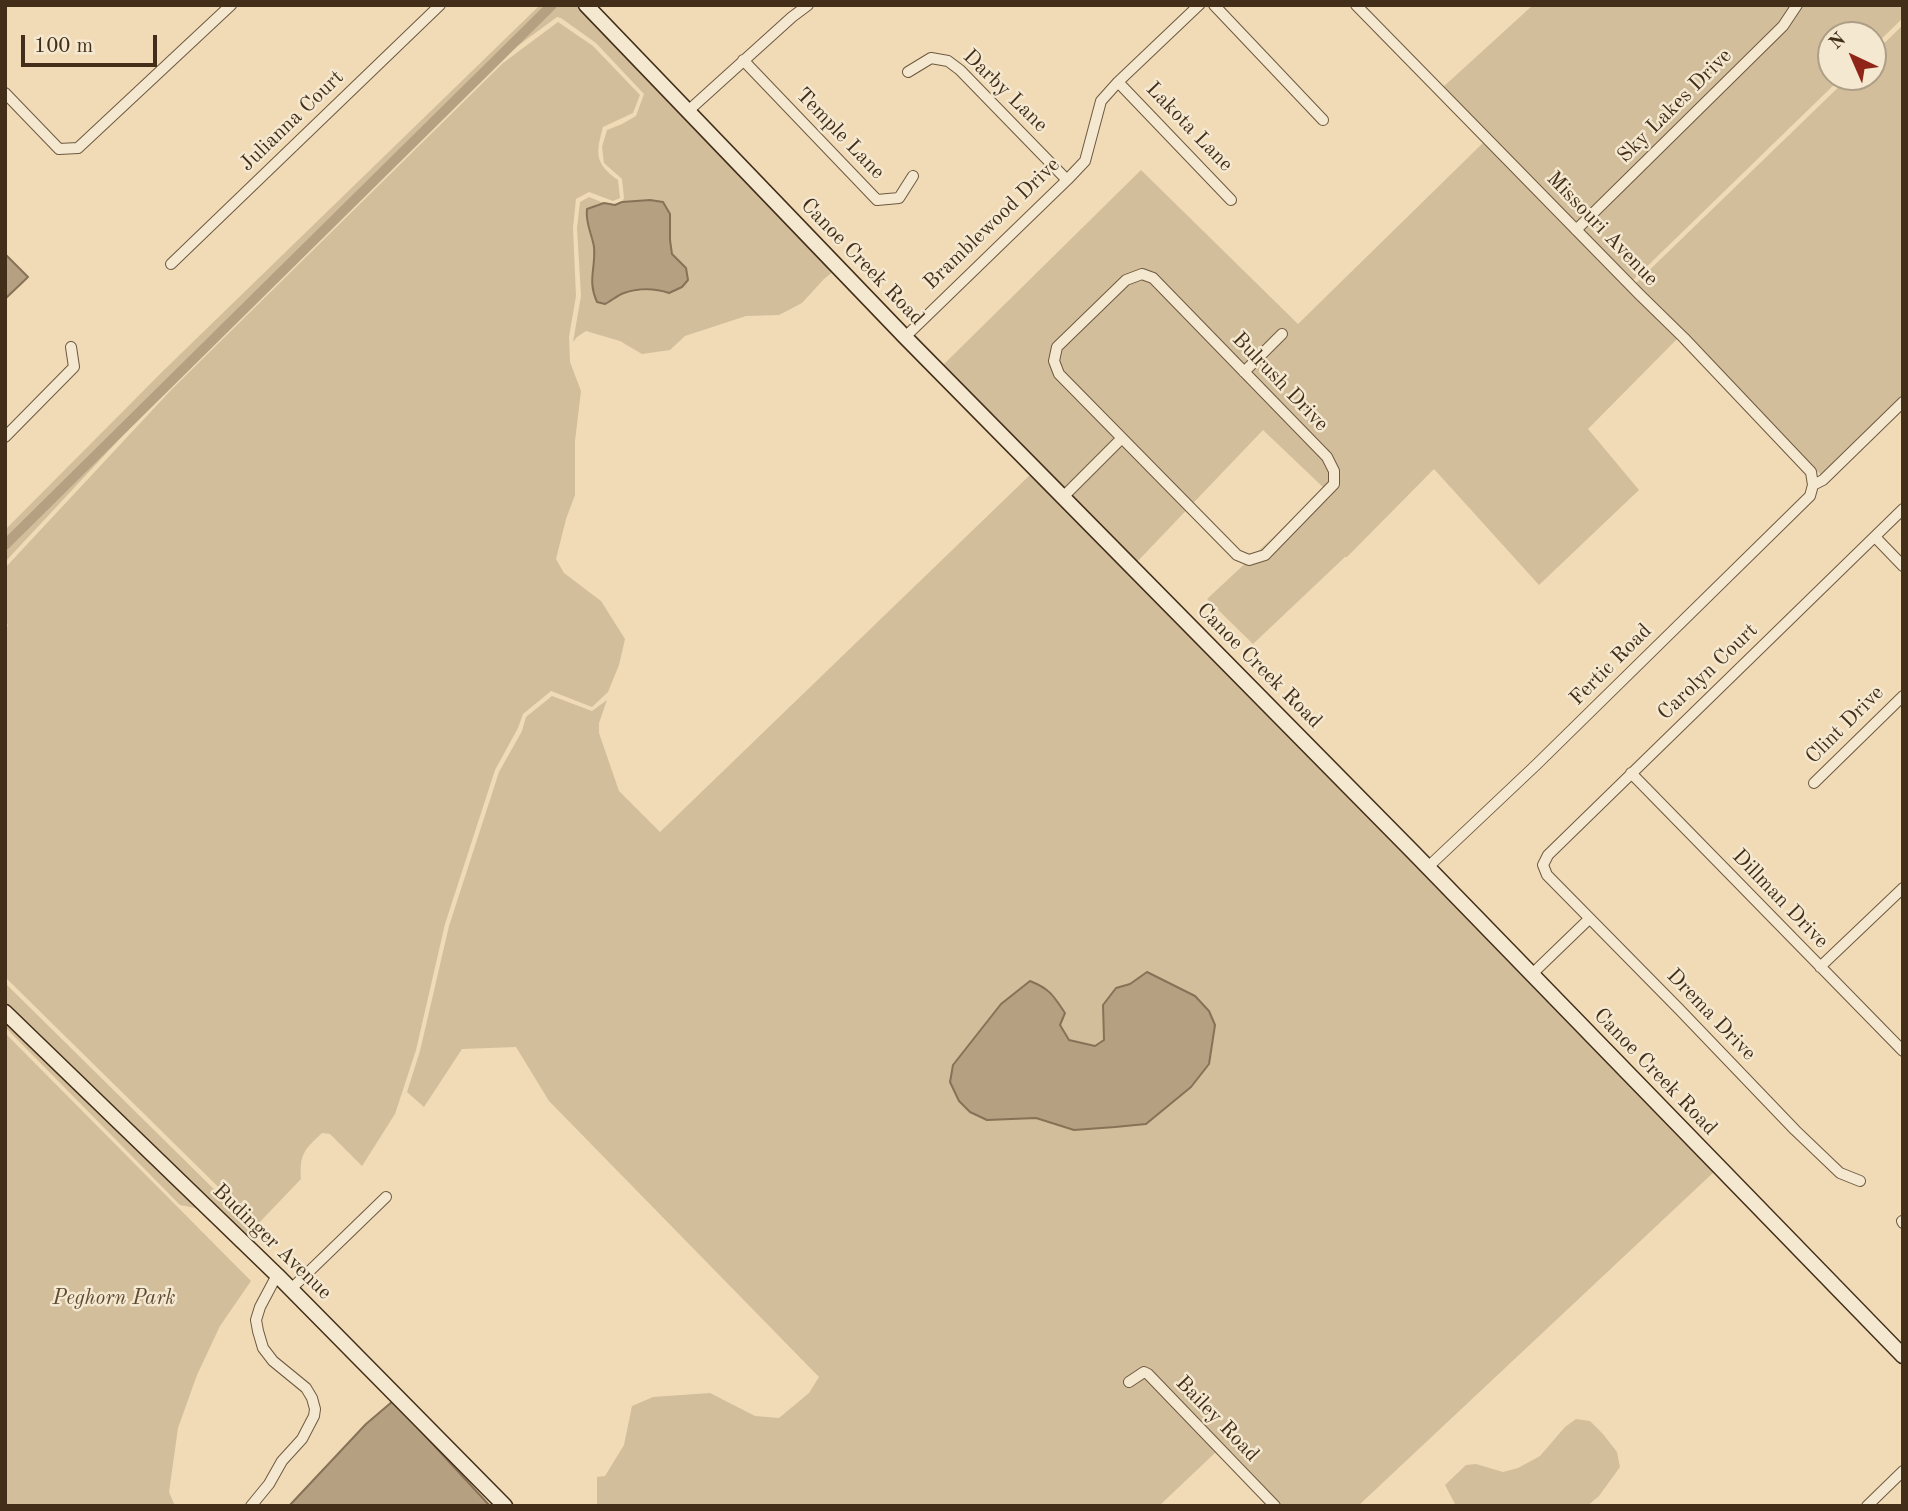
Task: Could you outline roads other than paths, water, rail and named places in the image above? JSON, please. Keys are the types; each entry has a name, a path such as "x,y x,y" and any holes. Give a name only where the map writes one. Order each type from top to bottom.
{"main road":[{"name":"Canoe Creek Road","path":"586,5 905,337 1428,867 1903,1356"},
{"name":"Budinger Avenue","path":"5,1012 277,1275 505,1506"}],"street":[{"path":"5,93 59,149 78,148 231,5"},
{"name":"Julianna Court","path":"171,264 440,5"},
{"path":"688,111 792,16 808,5"},
{"name":"Bramblewood Drive","path":"905,337 1084,161 1101,101 1199,5"},
{"path":"1214,5 1323,120"},
{"name":"Missouri Avenue","path":"1356,5 1684,338 1811,472 1813,485"},
{"name":"Sky Lakes Drive","path":"1576,230 1783,26 1797,5"},
{"name":"Darby Lane","path":"908,72 931,58 948,61 960,70 1067,180"},
{"name":"Temple Lane","path":"743,60 877,200 899,198 913,176"},
{"name":"Lakota Lane","path":"1118,82 1231,200"},
{"name":"Bulrush Drive","path":"1142,274 1153,278 1327,457 1334,471 1335,484 1265,555 1249,560 1237,555 1122,438 1059,374 1054,361 1057,347 1126,280 1142,274"},
{"path":"1244,372 1283,334"},
{"path":"5,437 74,367 71,347"},
{"name":"Fertic Road","path":"1428,867 1810,496 1813,485 1823,480 1903,402"},
{"path":"1063,497 1122,438"},
{"name":"Carolyn Court","path":"1543,865 1548,855 1903,509"},
{"path":"1875,537 1903,566"},
{"name":"Clint Drive","path":"1814,783 1903,696"},
{"name":"Dillman Drive","path":"1631,773 1903,1051"},
{"name":"Drema Drive","path":"1543,865 1548,875 1589,919 1795,1130 1840,1173 1860,1181"},
{"path":"1820,967 1903,888"},
{"path":"1531,975 1589,919"},
{"path":"291,1289 386,1197"},
{"path":"251,1506 269,1484 282,1461 302,1439 316,1409 306,1388 273,1361 263,1348 258,1331 256,1320 260,1307 277,1275"},
{"name":"Bailey Road","path":"1129,1382 1144,1372 1148,1374 1275,1506"},
{"path":"1867,1506 1903,1471"}],"waterway":[{"path":"5,545 552,5"}],"park label":[{"name":"Peghorn Park","path":"114,1298"}]}
